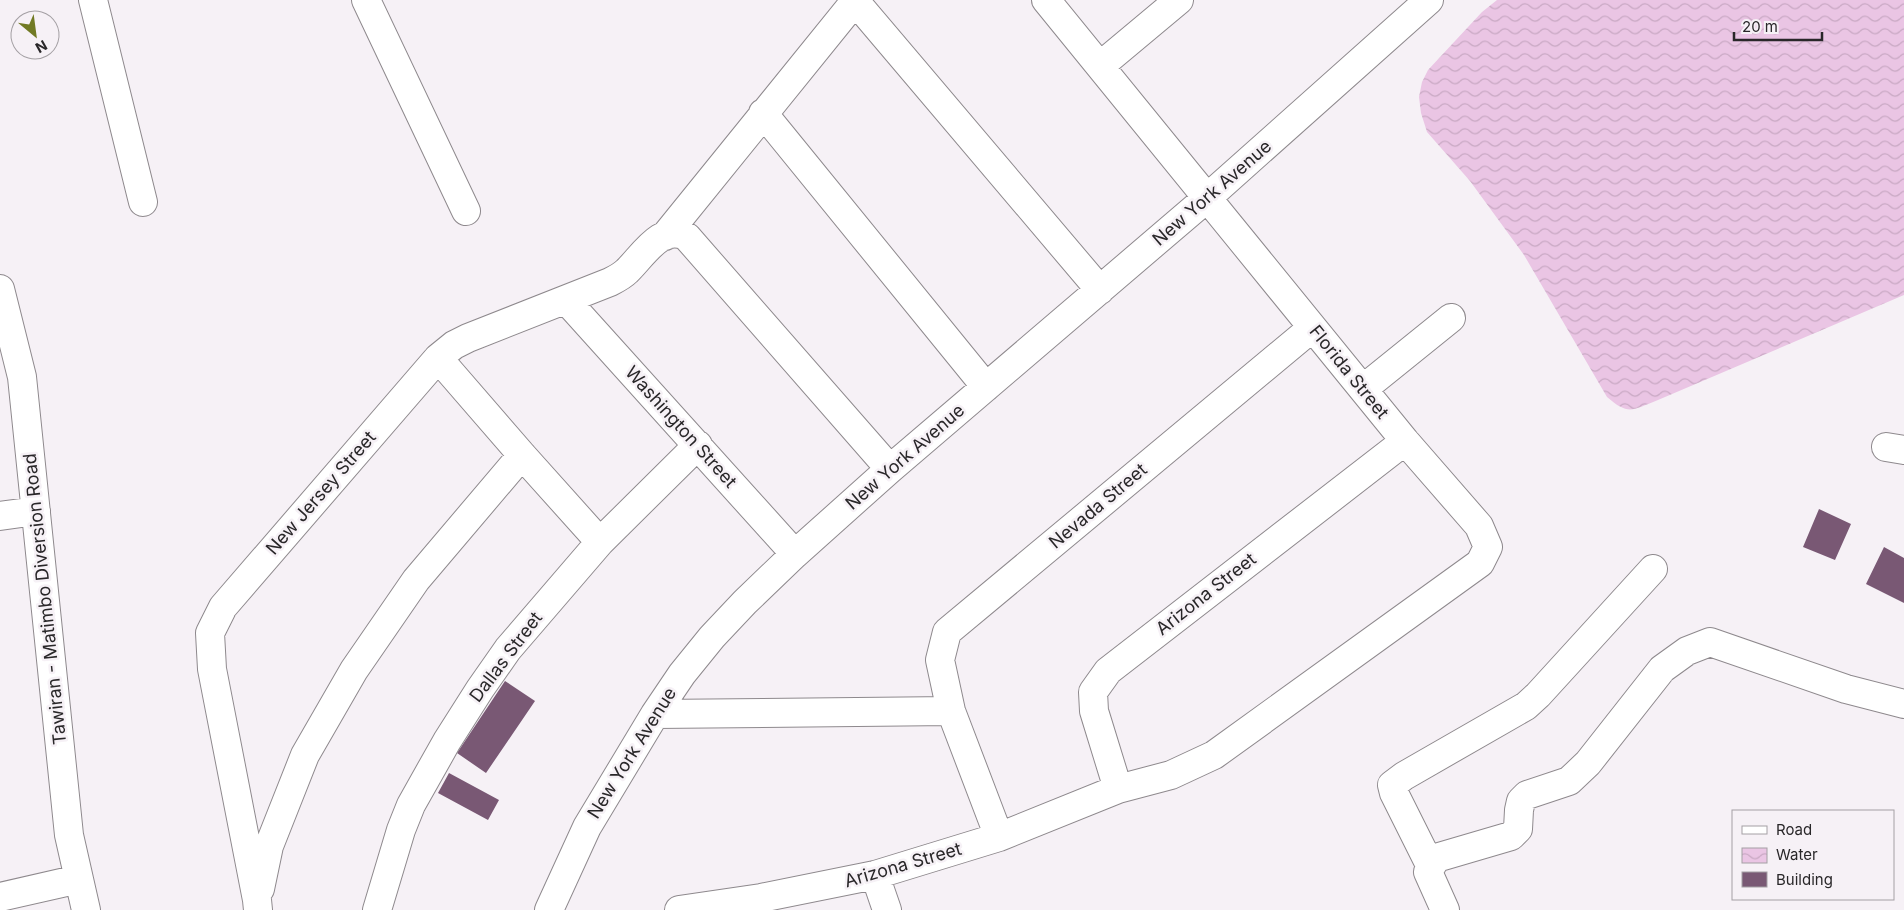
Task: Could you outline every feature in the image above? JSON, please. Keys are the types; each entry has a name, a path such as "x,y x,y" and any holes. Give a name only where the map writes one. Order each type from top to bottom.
{"street":[{"path":"93,0 143,202"},
{"path":"366,0 466,211"},
{"name":"Florida Street","path":"1046,0 1363,390 1479,526 1488,547"},
{"path":"1100,66 1179,0"},
{"name":"New York Avenue","path":"549,910 586,827 655,714 682,674 712,637 745,602 795,554 890,469 1208,198 1429,0"},
{"path":"856,1 1100,290"},
{"name":"New Jersey Street","path":"257,905 212,669 210,633 223,607 438,358 454,345 468,338 619,278 654,242 670,234 763,112 856,1"},
{"path":"763,112 986,387"},
{"path":"670,234 682,234 687,237 890,469"},
{"name":"Tawiran - Matimbo Diversion Road","path":"0,289 22,377 69,835 86,910"},
{"name":"Washington Street","path":"566,300 795,554"},
{"path":"1363,390 1451,318"},
{"name":"Nevada Street","path":"999,837 951,711 940,660 947,632 1312,328"},
{"path":"438,358 600,542"},
{"name":"Arizona Street","path":"1118,789 1094,711 1093,692 1108,671 1405,440"},
{"name":"Dallas Street","path":"377,910 401,830 411,805 447,741 480,689 508,649 600,542 698,445"},
{"name":"New Jersey Street","path":"257,905 269,846 306,755 354,670 416,580 522,455"},
{"path":"0,516 36,511"},
{"name":"Arizona Street","path":"679,910 761,898 875,874 999,837 1118,789 1171,774 1214,755 1480,563 1488,547"},
{"path":"1430,866 1394,793 1392,785 1404,776 1526,706 1654,569"},
{"path":"1445,910 1428,872 1436,858 1511,836 1518,829 1521,802 1527,796 1569,781 1588,763 1662,669 1687,651 1710,642 1846,689 1904,704"},
{"path":"655,714 951,711"},
{"path":"875,874 887,910"},
{"path":"0,897 79,879"}],"water":[{"path":"1497,0 1904,0 1904,295 1642,406 1626,409 1614,403 1607,397 1524,255 1470,181 1427,132 1421,113 1419,97 1422,82 1428,70 1482,12"}],"building":[{"path":"1819,509 1851,524 1835,560 1803,547"},
{"path":"1884,547 1904,558 1904,603 1866,584"},
{"path":"505,681 535,701 486,773 457,753"},
{"path":"449,773 499,800 488,820 438,793"}]}
